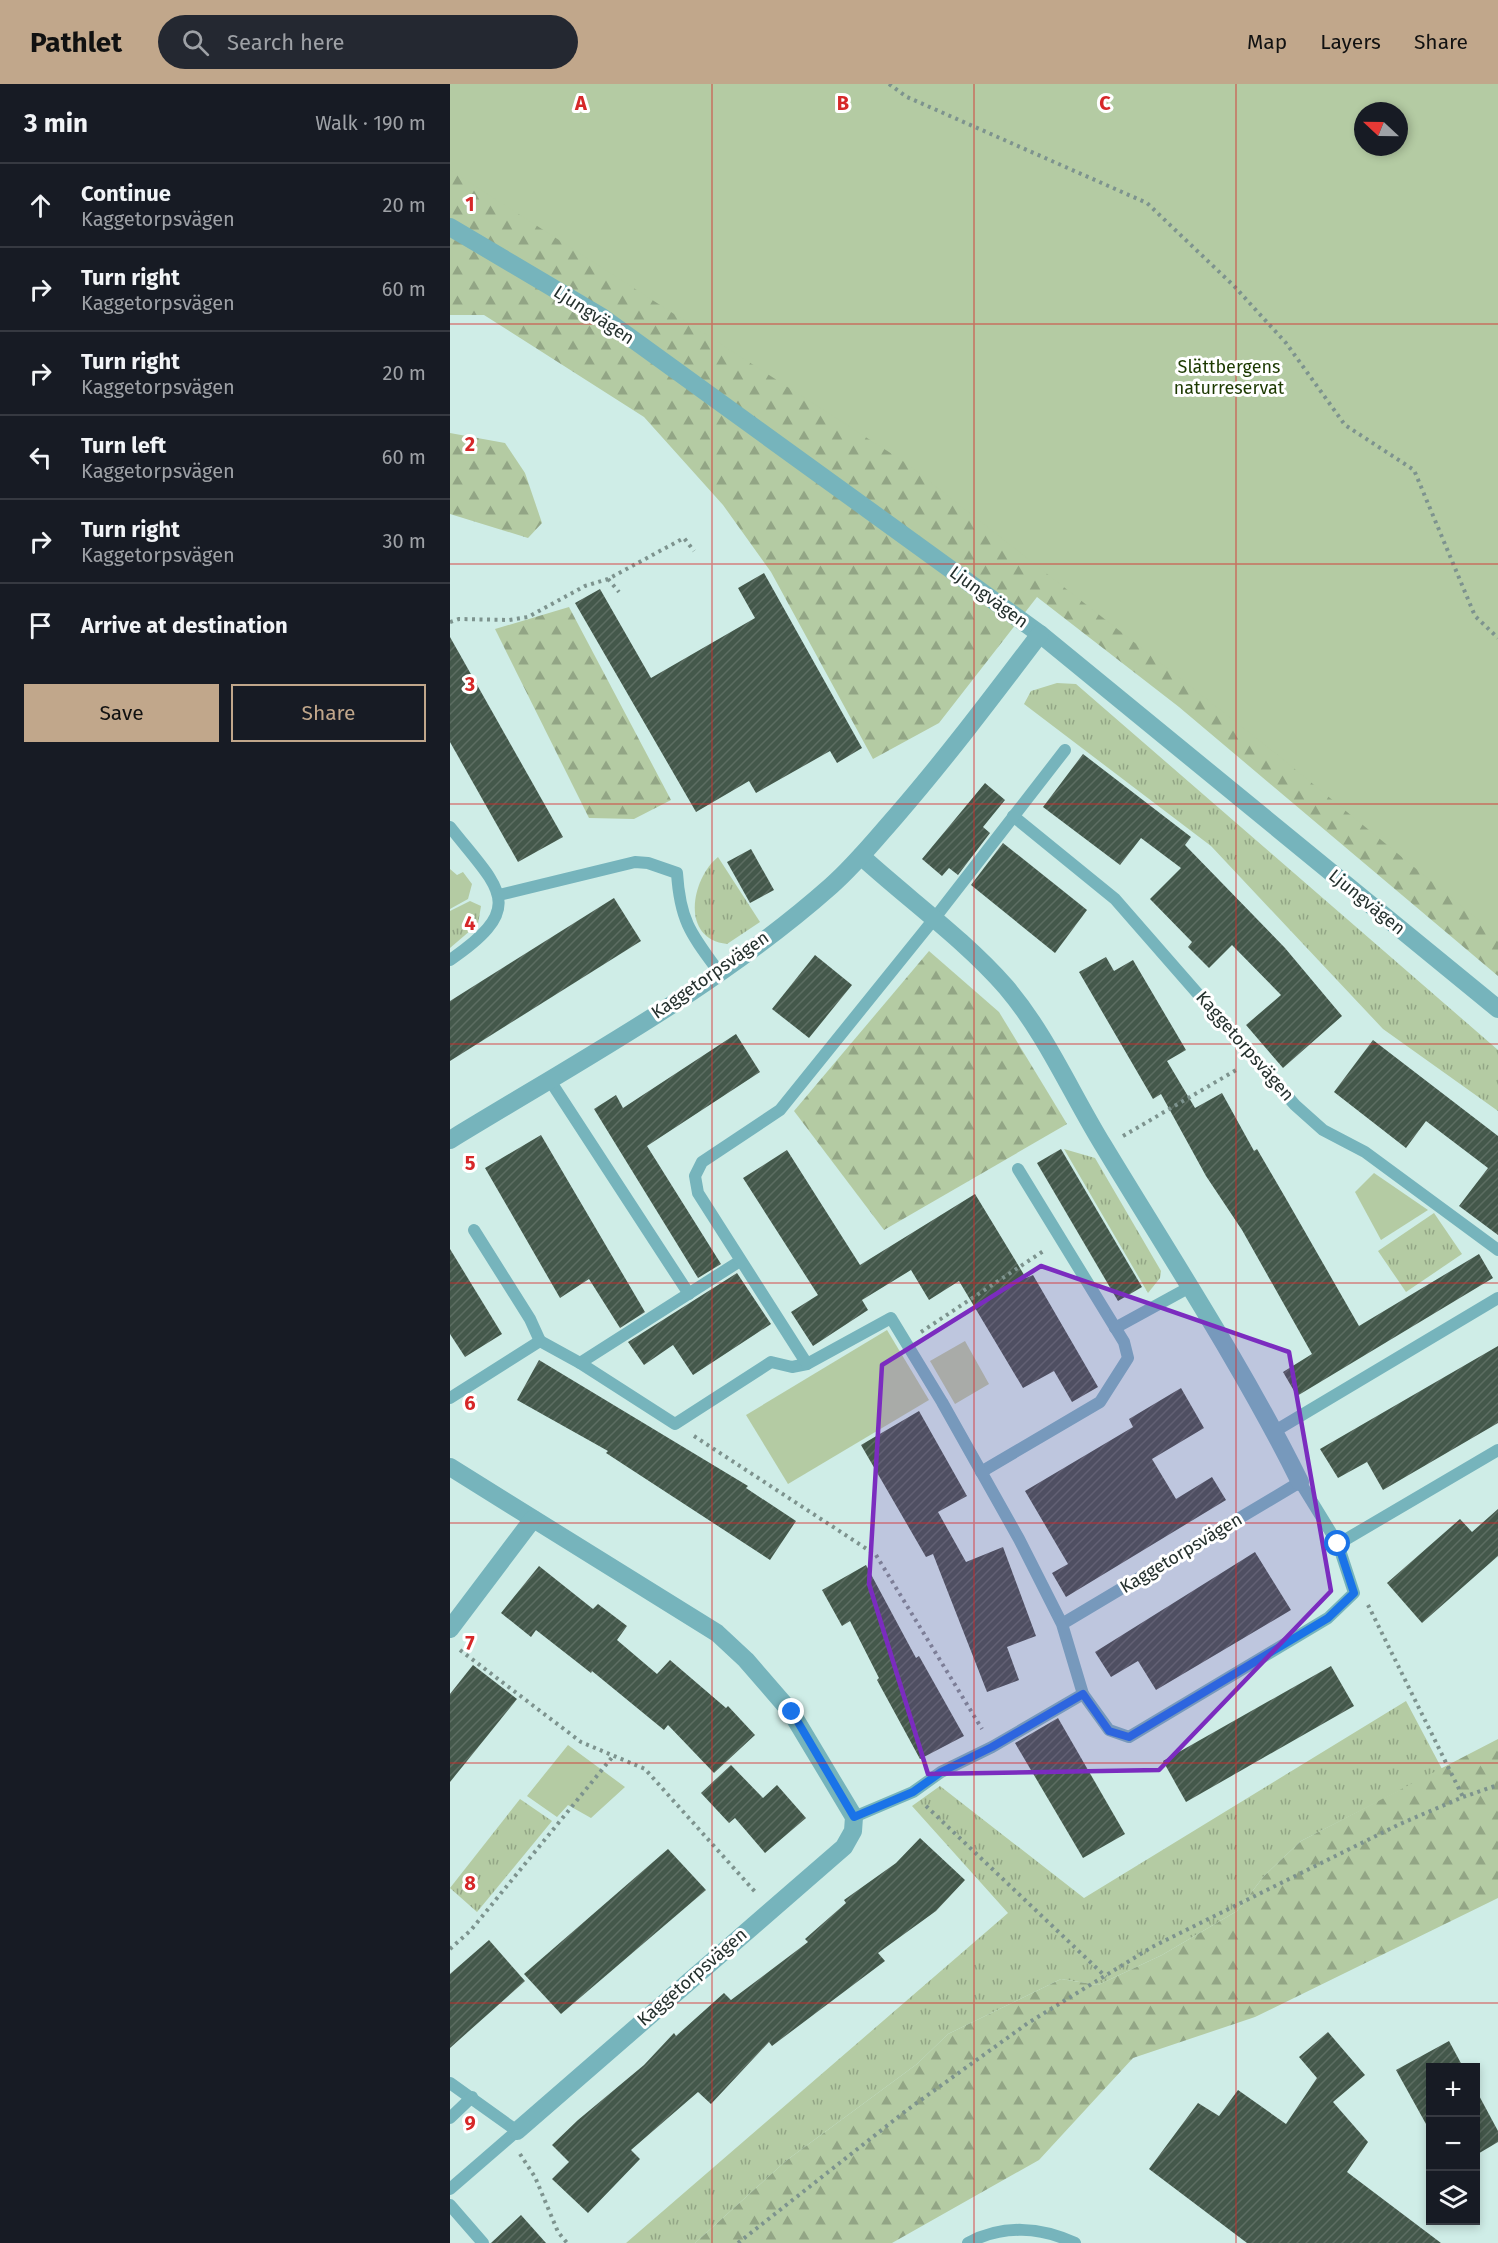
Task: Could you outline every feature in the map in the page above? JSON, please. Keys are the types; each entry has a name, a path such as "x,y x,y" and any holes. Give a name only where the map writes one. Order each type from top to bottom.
{"street":[{"name":"Ljungvägen","path":"450,227 602,317 1040,634 1498,1009"},
{"name":"Kaggetorpsvägen","path":"450,1140 719,972 830,887 861,856 941,764 1040,634"},
{"path":"861,856 934,919 1005,987 1039,1034 1104,1147 1275,1431 1300,1482"},
{"path":"450,1467 717,1633 746,1660 792,1712 854,1817"},
{"path":"450,1629 533,1519"},
{"name":"Kaggetorpsvägen","path":"517,2131 844,1847 853,1831 854,1817"}],"lane":[{"path":"807,1364 698,1193 695,1176 702,1162 780,1110 934,919 1065,750"},
{"name":"Kaggetorpsvägen","path":"1013,816 1115,899 1295,1105 1323,1130 1365,1152 1498,1250"},
{"path":"450,828 489,876 499,895 500,909 494,923 450,960"},
{"path":"499,895 635,862 648,863 677,873 679,902 688,930 719,972"},
{"path":"549,1079 689,1294"},
{"path":"981,1472 1100,1402 1128,1358 1124,1342 1018,1169"},
{"path":"474,1230 530,1318 540,1341 580,1363 675,1424 771,1362 792,1367 807,1364 891,1318 1019,1539 1062,1624 1083,1694 1109,1731 1129,1737 1328,1618 1354,1593 1338,1544 1300,1482"},
{"path":"580,1363 740,1261"},
{"path":"1115,1328 1190,1287"},
{"path":"1275,1431 1498,1298"},
{"path":"450,1398 540,1341"},
{"path":"1338,1544 1498,1450"},
{"name":"Kaggetorpsvägen","path":"1062,1624 1300,1482"},
{"path":"854,1817 913,1792 941,1772 992,1747 1083,1694"},
{"path":"450,2083 517,2131 450,2189"},
{"path":"450,2118 472,2097"},
{"path":"450,2205 483,2243"},
{"path":"968,2243 982,2236 1022,2228 1054,2233 1076,2243"}],"path":[{"path":"890,84 907,97 1147,203 1234,286 1286,343 1345,425 1414,470 1475,616 1498,638"},
{"path":"450,622 459,619 509,620 528,617 585,586 608,579 684,538 694,551"},
{"path":"608,579 619,592"},
{"path":"1104,1147 1256,1059"},
{"path":"905,1342 954,1313 1061,1240"},
{"path":"675,1424 876,1555 992,1747"},
{"path":"1354,1593 1368,1604 1463,1797"},
{"path":"450,1643 581,1742 645,1769 770,1910"},
{"path":"450,1949 471,1930 614,1755"},
{"path":"738,2243 916,2103 1028,2023 1152,1947 1463,1797 1498,1785"},
{"path":"913,1792 1106,1977"},
{"path":"517,2131 519,2154 535,2177 558,2232 567,2243"}],"highlighted area":[{"path":"1041,1266 1289,1352 1331,1591 1159,1770 928,1774 869,1584 882,1365"}],"green space":[{"name":"Slättbergens naturreservat","path":"450,84 1498,84 1498,976 1179,707 1037,597 939,723 873,759 771,572 723,505 644,417 484,315 450,315"},
{"name":"Slättbergens naturreservat","path":"450,84 1498,84 1498,936 1274,752 906,463 450,170"},
{"path":"450,433 505,443 525,473 542,523 528,538 450,514"},
{"path":"569,607 671,800 634,819 589,818 495,629"},
{"path":"1057,683 1076,684 1498,1050 1498,1111 1383,1029 1211,846 1024,704 1031,691"},
{"path":"718,857 760,922 727,944 712,940 702,931 696,920 695,907 701,879"},
{"path":"450,869 457,875 463,872 472,884 468,899 450,909"},
{"path":"470,901 481,906 478,924 450,948 450,911"},
{"path":"929,951 999,1012 1067,1124 884,1230 794,1111"},
{"path":"1064,1149 1095,1158 1161,1271 1160,1278 1148,1293"},
{"path":"1374,1173 1428,1210 1381,1240 1355,1192"},
{"path":"1434,1213 1462,1254 1406,1292 1378,1251"},
{"path":"887,1330 929,1400 788,1484 746,1415"},
{"path":"965,1341 989,1384 955,1404 930,1361"},
{"path":"1406,1701 1442,1769 1301,1841 1264,1876 1237,1911 1162,1955 1098,1985 1061,1979 948,2034 917,2064 787,2160 695,2243 626,2243 1008,1913 912,1806 940,1786 1084,1898"},
{"path":"1498,1739 1498,1898 1255,2017 1133,2058 1039,2160 892,2243 695,2243 787,2160 917,2064 948,2034 1061,1979 1098,1985 1162,1955 1237,1911 1264,1876 1301,1841"},
{"path":"568,1745 625,1787 591,1818 568,1805 557,1817 527,1796"},
{"path":"520,1799 552,1821 477,1912 450,1888"}],"building":[{"path":"764,573 862,748 837,763 830,751 756,793 749,781 696,812 575,603 600,589 651,678 755,618 738,588"},
{"path":"450,637 563,837 518,862 450,742"},
{"path":"1083,754 1191,837 1185,845 1285,948 1342,1016 1283,1068 1246,1025 1281,995 1232,945 1209,968 1188,947 1192,942 1150,899 1181,868 1141,838 1120,865 1043,807"},
{"path":"985,783 1005,800 983,827 990,833 958,875 949,868 942,876 922,859"},
{"path":"1003,843 1087,910 1055,953 971,885"},
{"path":"751,849 774,890 750,903 727,862"},
{"path":"614,898 641,941 450,1061 450,1001"},
{"path":"815,955 852,985 809,1038 772,1009"},
{"path":"1106,957 1114,971 1133,960 1186,1050 1167,1061 1195,1108 1222,1093 1254,1151 1257,1149 1359,1326 1479,1254 1493,1278 1297,1396 1283,1372 1312,1354 1242,1230 1206,1176 1161,1094 1153,1099 1079,972"},
{"path":"736,1034 760,1072 647,1146 721,1264 698,1278 594,1109 616,1095 623,1108"},
{"path":"1373,1040 1498,1136 1498,1235 1459,1206 1488,1168 1426,1121 1406,1148 1334,1092"},
{"path":"541,1135 645,1312 620,1328 589,1279 560,1298 485,1168"},
{"path":"1061,1149 1142,1287 1118,1301 1037,1163"},
{"path":"787,1150 860,1265 975,1194 1026,1278 1033,1275 1098,1387 1072,1402 1054,1371 1023,1388 959,1281 929,1300 911,1270 862,1300 868,1310 813,1346 791,1312 818,1295 743,1178"},
{"path":"450,1249 502,1334 465,1357 450,1334"},
{"path":"737,1273 771,1324 693,1375 673,1345 644,1365 628,1342"},
{"path":"1498,1346 1498,1423 1383,1490 1367,1462 1338,1478 1320,1449"},
{"path":"539,1360 748,1486 746,1488 796,1521 770,1560 606,1453 608,1451 517,1400"},
{"path":"1181,1388 1204,1428 1152,1459 1176,1499 1212,1477 1226,1500 1066,1597 1052,1573 1068,1564 1025,1491 1133,1427 1129,1419"},
{"path":"919,1411 967,1496 938,1512 966,1562 1003,1547 1036,1636 1007,1647 1019,1680 987,1692 933,1554 926,1557 861,1445"},
{"path":"1498,1509 1498,1556 1422,1623 1387,1583 1460,1519 1472,1532"},
{"path":"1255,1552 1291,1610 1156,1690 1138,1661 1111,1677 1095,1652"},
{"path":"866,1565 916,1658 919,1656 964,1736 920,1759 877,1680 879,1678 850,1621 842,1626 822,1590"},
{"path":"539,1566 593,1609 598,1604 627,1626 617,1640 657,1674 670,1660 726,1708 728,1706 755,1735 714,1773 668,1725 664,1730 592,1671 591,1673 536,1630 531,1637 501,1613"},
{"path":"473,1665 517,1699 450,1782 450,1694"},
{"path":"1331,1666 1354,1706 1186,1802 1163,1761"},
{"path":"1058,1718 1125,1834 1083,1858 1015,1743"},
{"path":"731,1765 763,1798 777,1785 806,1818 765,1853 735,1818 729,1823 701,1793"},
{"path":"920,1838 965,1880 936,1911 878,1953 885,1961 772,2046 769,2042 711,2104 698,2092 631,2150 640,2159 588,2213 552,2179 569,2162 552,2145 578,2120 644,2065 674,2033 676,2036 724,1993 731,2000 808,1942 805,1939 846,1903 844,1900 896,1863"},
{"path":"668,1849 706,1890 561,2014 524,1974"},
{"path":"489,1940 525,1981 450,2048 450,1974"},
{"path":"1328,2032 1365,2075 1333,2102 1368,2142 1347,2172 1441,2243 1247,2243 1149,2169 1198,2103 1219,2116 1238,2090 1286,2124 1317,2078 1299,2057"},
{"path":"1449,2041 1461,2063 1426,2063 1426,2124 1396,2070"},
{"path":"1480,2097 1498,2131 1498,2142 1480,2153"},
{"path":"521,2215 546,2243 491,2243"}],"route":[{"path":"792,1712 854,1817 913,1792 941,1772 992,1747 1083,1694 1109,1731 1129,1737 1328,1618 1344,1604 1354,1593 1338,1544"}]}
